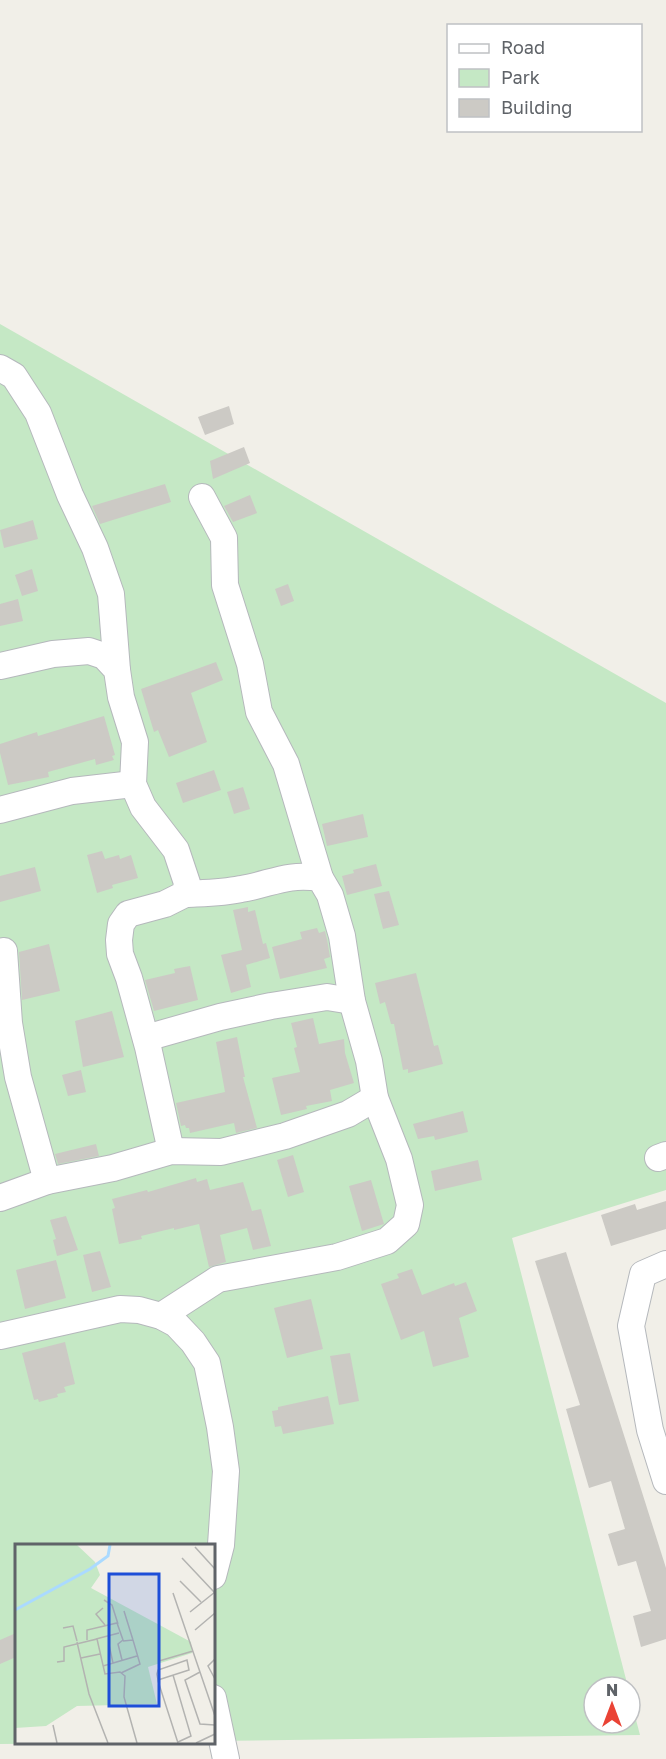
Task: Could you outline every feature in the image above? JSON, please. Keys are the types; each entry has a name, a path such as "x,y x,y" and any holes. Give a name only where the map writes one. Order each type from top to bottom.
{"street":[{"path":"0,368 14,376 38,413 70,495 95,548 111,594 121,696 135,742 133,784 143,807 176,850 187,883 185,894"},
{"path":"161,1316 218,1279 337,1257 387,1241 406,1224 410,1205 399,1159 375,1098 369,1061 352,1001 342,936 330,895 320,878 286,764 259,712 250,664 225,585 224,538 202,497"},
{"path":"0,666 53,654 89,651 104,656 117,670"},
{"path":"0,810 72,791 133,784"},
{"path":"171,1151 146,1038 120,954 118,940 121,924 128,914 165,904 185,894 242,889 301,875 320,878"},
{"path":"4,951 9,1023 18,1077 46,1181"},
{"path":"146,1038 220,1017 271,1006 327,997 352,1001"},
{"path":"0,1198 46,1181 113,1168 171,1151 222,1152 285,1136 348,1114 375,1098"},
{"path":"666,1264 643,1274 631,1326 656,1407 650,1430 666,1481"},
{"path":"0,1336 120,1309 139,1310 161,1316 176,1324 188,1336 207,1363 226,1471 222,1545 214,1573"},
{"path":"214,1703 226,1759"}],"green space":[{"path":"0,324 666,703 666,1190 512,1238 625,1675 582,1675 582,1735 640,1735 214,1741 214,1544 15,1544 15,1744 0,1744"}],"building":[{"path":"229,406 234,424 205,435 198,417"},
{"path":"244,447 250,463 213,479 210,461"},
{"path":"165,484 171,502 100,524 92,506"},
{"path":"250,495 257,513 233,522 224,506"},
{"path":"33,520 38,539 4,548 0,530"},
{"path":"32,569 38,591 22,596 15,575"},
{"path":"288,584 294,601 281,606 275,589"},
{"path":"18,599 23,621 0,626 0,604"},
{"path":"216,662 223,680 191,693 207,742 169,757 158,730 154,732 141,689"},
{"path":"104,716 115,755 112,756 114,760 96,765 95,759 48,772 49,777 8,785 0,744 37,732 38,736"},
{"path":"214,770 221,790 183,803 176,783"},
{"path":"243,787 250,809 234,814 227,792"},
{"path":"363,814 368,837 327,846 322,824"},
{"path":"102,851 105,859 119,855 120,859 131,855 138,878 112,885 113,888 97,893 87,855"},
{"path":"376,864 382,886 347,895 342,876 354,873 353,870"},
{"path":"35,867 41,891 0,902 0,876"},
{"path":"389,891 399,925 383,929 374,894"},
{"path":"248,907 248,912 255,910 263,944 266,943 270,958 246,965 251,987 231,993 221,955 242,950 233,910"},
{"path":"317,928 319,933 325,931 327,939 330,957 324,959 327,968 280,979 272,947 302,939 300,932"},
{"path":"49,944 60,991 22,1000 19,952"},
{"path":"190,966 198,1000 154,1011 145,980 175,973 174,969"},
{"path":"416,973 434,1046 438,1045 443,1064 408,1073 408,1069 403,1070 394,1024 391,1024 385,1002 380,1004 375,983"},
{"path":"112,1011 124,1057 83,1067 75,1021"},
{"path":"313,1018 319,1044 344,1039 345,1053 354,1083 330,1090 332,1101 306,1106 307,1109 281,1115 272,1078 300,1072 291,1023"},
{"path":"237,1037 245,1077 243,1077 257,1128 236,1133 234,1123 190,1133 189,1128 185,1125 181,1126 176,1103 225,1092 216,1042"},
{"path":"81,1070 86,1092 68,1096 62,1075"},
{"path":"463,1111 468,1132 435,1140 434,1136 418,1139 413,1124"},
{"path":"96,1144 99,1156 58,1164 55,1154"},
{"path":"293,1155 304,1192 288,1197 277,1160"},
{"path":"478,1160 482,1180 435,1191 431,1171"},
{"path":"196,1178 197,1182 207,1179 210,1190 243,1182 252,1211 261,1209 271,1246 253,1250 247,1228 220,1235 226,1262 209,1267 199,1224 141,1236 142,1239 119,1244 112,1199 147,1190 148,1192"},
{"path":"371,1180 384,1224 362,1231 349,1186"},
{"path":"666,1201 666,1229 611,1246 601,1215 635,1204 637,1210"},
{"path":"66,1216 78,1250 57,1256 53,1240 56,1239 50,1220"},
{"path":"100,1251 111,1287 92,1292 83,1255"},
{"path":"566,1252 666,1568 666,1639 641,1647 633,1616 651,1611 636,1561 618,1566 608,1534 625,1529 611,1481 589,1488 566,1409 580,1405 535,1261"},
{"path":"56,1260 66,1298 25,1309 16,1270"},
{"path":"412,1269 422,1295 454,1283 455,1286 466,1282 477,1311 459,1318 469,1357 433,1367 424,1331 401,1340 381,1284 399,1278 397,1274"},
{"path":"311,1299 323,1349 287,1358 274,1308"},
{"path":"65,1342 75,1384 64,1387 66,1392 57,1394 58,1397 39,1402 38,1399 34,1400 22,1353"},
{"path":"350,1353 359,1401 339,1405 330,1356"},
{"path":"328,1396 334,1424 283,1434 281,1426 275,1427 272,1411 278,1410 278,1407"},
{"path":"15,1633 15,1657 0,1664 0,1640"}]}
